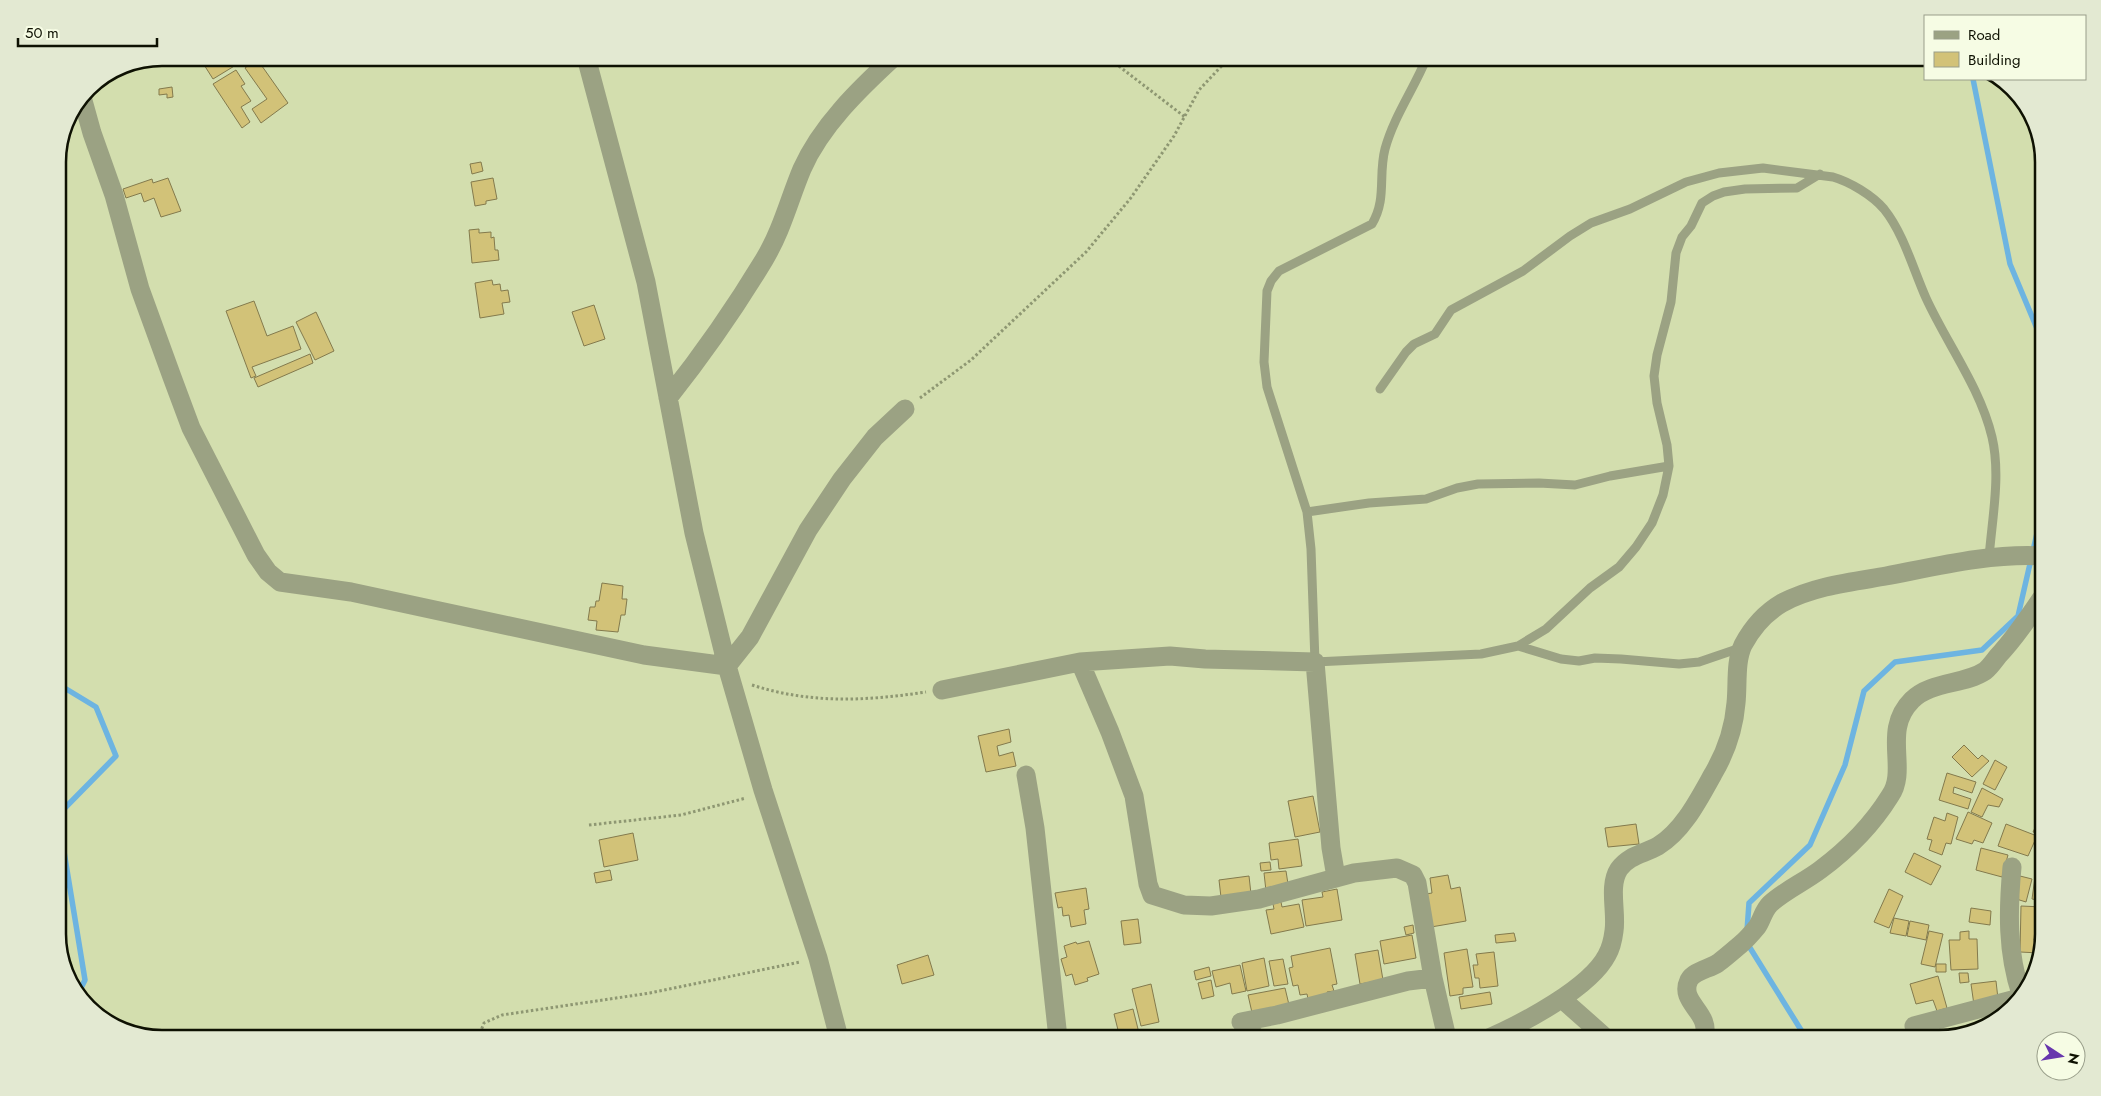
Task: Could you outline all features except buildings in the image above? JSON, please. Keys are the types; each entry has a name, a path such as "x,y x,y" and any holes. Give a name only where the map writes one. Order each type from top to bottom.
{"street":[{"path":"588,66 646,282 694,533 730,673 763,790 818,958 837,1030"},
{"path":"668,398 722,325 764,260 787,214 802,170 816,143 852,98 886,66"},
{"path":"84,106 92,134 114,195 140,289 191,428 256,555 268,572 280,582 351,592 730,673"},
{"path":"730,673 808,530 842,479 875,437 905,409"},
{"path":"1507,1030 1562,999 1590,975 1607,956 1615,929 1615,886 1619,870 1633,856 1658,846 1679,828 1715,772 1734,722 1742,647 1757,622 1781,604 1813,590 1988,558 2035,556"},
{"path":"1706,1030 1703,1018 1687,993 1688,982 1692,976 1717,963 1742,943 1757,926 1769,905 1840,854 1882,809 1893,792 1896,772 1895,747 1897,726 1903,710 1908,704 1914,698 1932,688 1956,682 1986,670 2021,629 2035,608"},
{"path":"942,690 1080,662 1170,656 1215,660 1315,662 1331,848 1336,877"},
{"path":"1080,662 1110,732 1134,796 1148,884 1152,895 1184,905 1212,906 1259,899 1354,873 1397,868 1413,875 1420,900 1433,978 1445,1030"},
{"path":"1026,775 1035,828 1057,1030"},
{"path":"2012,867 2009,900 2010,947 2019,987"},
{"path":"1249,1030 1241,1022 1277,1015 1408,981 1433,978"},
{"path":"1562,999 1597,1030"},
{"path":"1914,1026 2006,1002"}],"lane":[{"path":"1424,66 1394,124 1385,150 1379,212 1372,224 1280,271 1271,281 1267,292 1264,362 1267,387 1307,512 1311,549 1315,662 1481,654 1518,646 1559,619 1590,588 1619,567 1636,547 1652,523 1662,495 1669,466 1654,376 1657,355 1672,302 1676,253 1682,237 1691,226 1702,203 1713,196 1744,189 1797,188 1820,174"},
{"path":"1380,389 1406,352 1414,344 1435,334 1451,310 1523,271 1591,223 1630,209 1686,182 1719,173 1763,168 1820,174 1843,180 1866,194 1883,208 1900,236 1943,335 1982,405 1992,439 1995,475 1988,558"},
{"path":"1307,512 1370,503 1426,499 1457,488 1478,484 1539,483 1575,485 1598,478 1669,466"},
{"path":"1518,646 1561,659 1579,661 1595,658 1620,659 1679,664 1699,662 1742,647"}],"path":[{"path":"1118,66 1185,117"},
{"path":"905,409 970,360 1086,252 1130,199 1174,136 1199,90 1222,66"},
{"path":"730,673 769,691 804,698 842,700 889,698 942,690"},
{"path":"588,825 681,815 734,802 763,790"},
{"path":"481,1030 484,1023 502,1015 650,993 818,958"}],"waterway":[{"path":"1973,80 2010,264 2035,324"},
{"path":"1747,931 1749,903 1810,845 1845,765 1864,691 1895,662 1982,650 2018,616 2035,542"},
{"path":"66,689 96,707 116,756 66,807"},
{"path":"66,864 85,980 82,987"},
{"path":"1747,943 1801,1030"}]}
